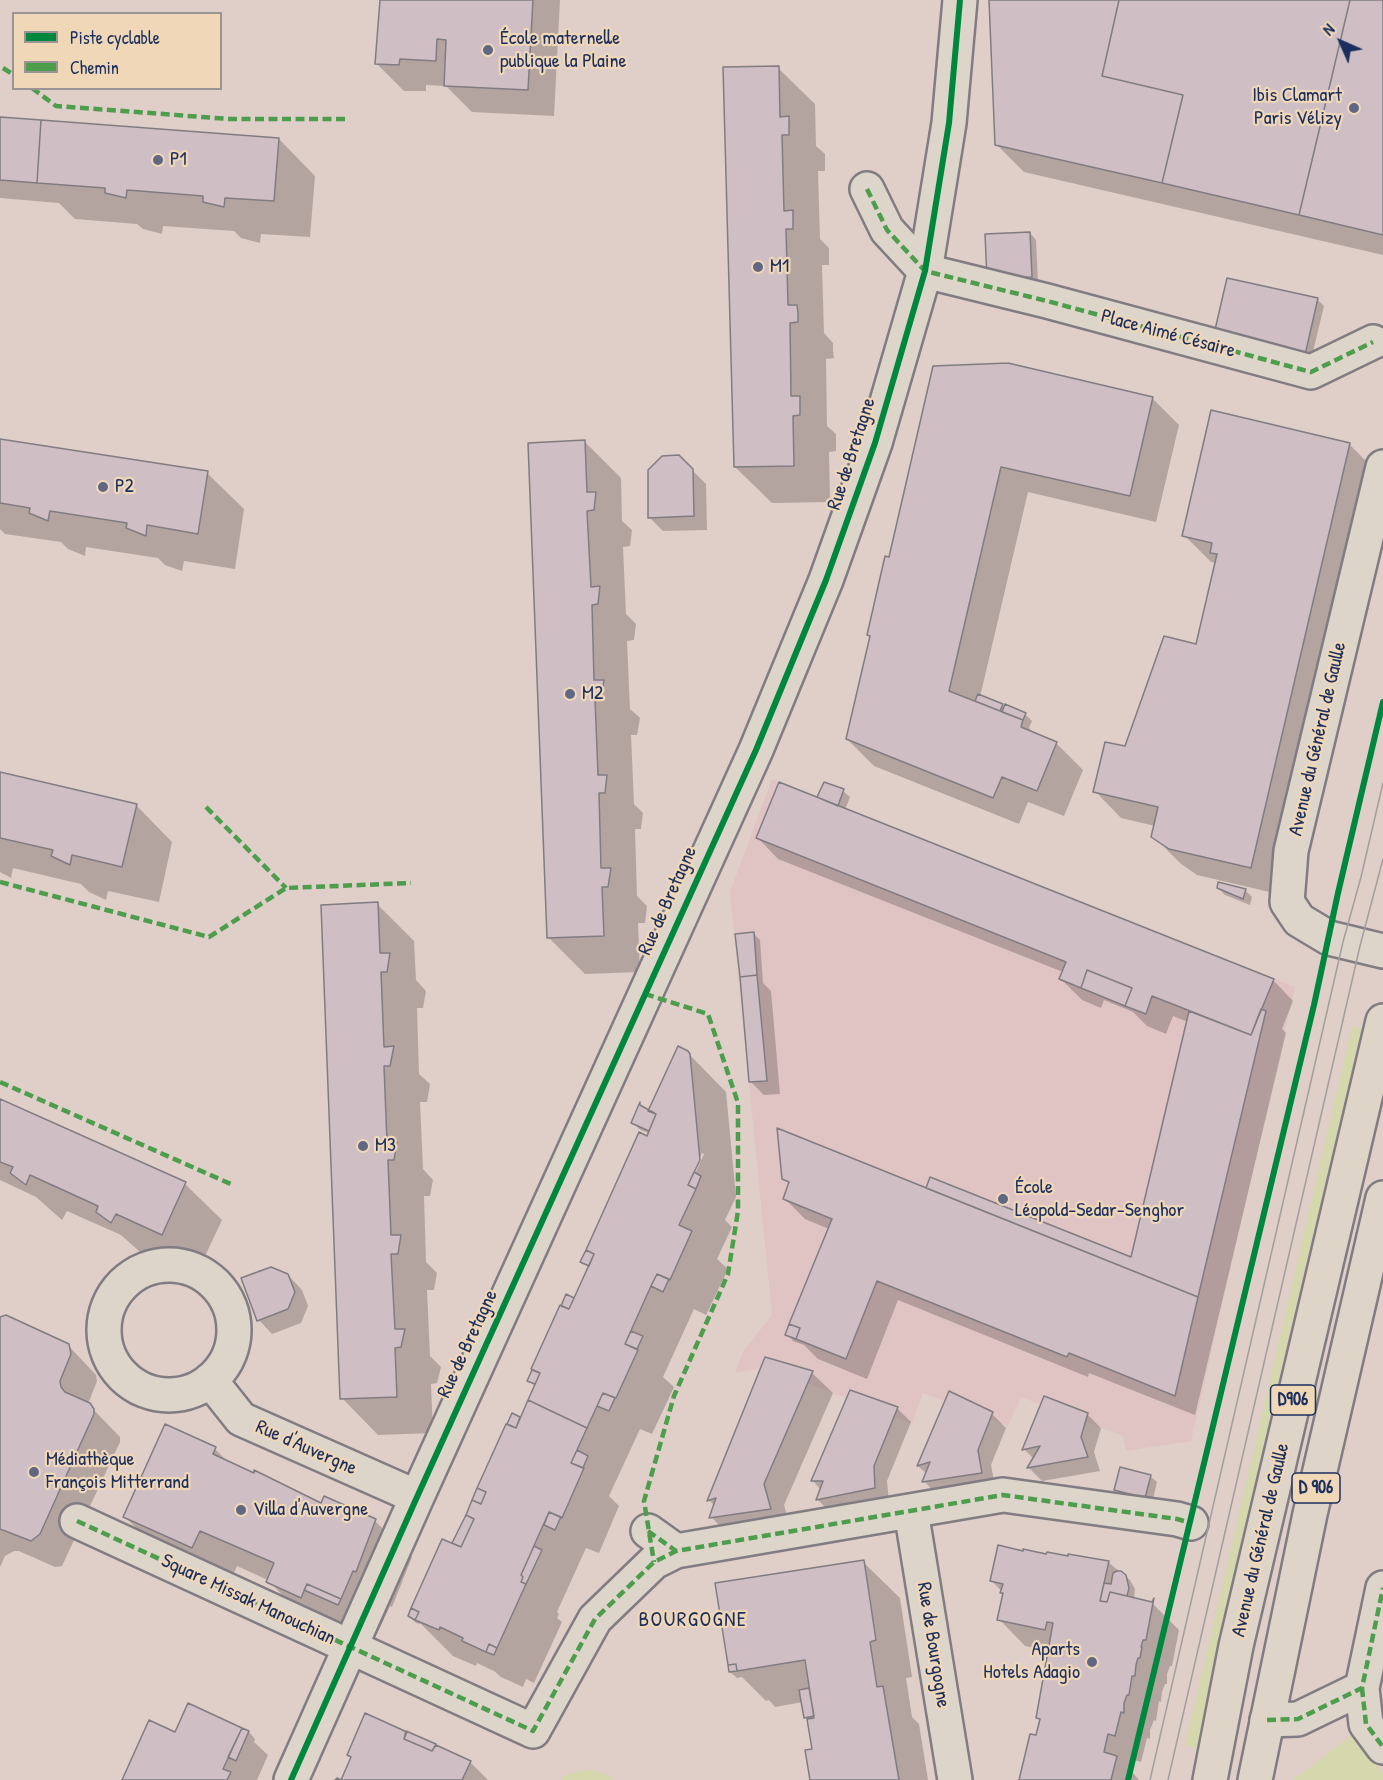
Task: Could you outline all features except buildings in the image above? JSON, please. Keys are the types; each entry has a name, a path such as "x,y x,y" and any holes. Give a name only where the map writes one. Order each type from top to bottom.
{"main road":[{"name":"Avenue du Général de Gaulle","path":"1210,1780 1236,1646 1383,1021"},
{"name":"D 906","path":"1255,1780 1310,1515 1383,1198"}],"street":[{"name":"Rue de Bretagne","path":"291,1780 761,739 826,580 863,478 926,271 948,131 960,0"},
{"path":"867,189 887,230 926,271"},
{"name":"Place Aimé Césaire","path":"926,271 1311,372 1373,342"},
{"name":"Avenue du Général de Gaulle","path":"1383,467 1293,842 1287,902 1299,920 1329,938 1383,951"},
{"name":"Rue d'Auvergne","path":"210,1380 241,1419 417,1497"},
{"path":"648,1531 676,1551 1003,1495 1177,1519 1191,1523"},
{"name":"Rue de Bourgogne","path":"911,1511 955,1780"},
{"name":"Square Missak Manouchian","path":"77,1521 533,1731 595,1619 654,1562 676,1551"},
{"path":"1383,1588 1362,1688 1366,1724 1383,1747"},
{"path":"1267,1720 1298,1719 1362,1688"}],"shaded area":[{"name":"École Léopold-Sedar-Senghor","path":"772,779 1295,987 1191,1441 1126,1451 1123,1436 1021,1397 1008,1426 923,1393 912,1424 767,1367 735,1373 743,1352 772,1315 730,892"}],"green space":[{"path":"1352,1026 1362,1029 1215,1657 1198,1748 1185,1746"},
{"path":"1351,1736 1383,1773 1383,1780 1293,1780"},
{"path":"594,1770 613,1780 560,1780 566,1775"}],"tram line":[{"path":"1150,1780 1343,942 1383,783"},
{"path":"1168,1780 1360,946 1383,859"}],"marked path":[{"path":"3,68 12,74"},
{"path":"35,90 56,106 229,119 346,119"},
{"path":"867,189 887,230 925,271 1047,301 1311,372 1373,342"},
{"path":"206,807 286,888"},
{"path":"0,882 209,937 286,888 411,883"},
{"path":"645,994 708,1014 738,1103 738,1211 728,1274 674,1396 644,1501 654,1562"},
{"path":"0,1082 233,1185"},
{"path":"648,1531 676,1551 1003,1495 1177,1519 1191,1523"},
{"path":"77,1521 533,1731 595,1619 654,1562 676,1551"},
{"path":"1267,1720 1298,1719 1362,1688 1383,1588"},
{"path":"1362,1688 1366,1724 1383,1747"}],"cycle path":[{"path":"291,1780 756,750 826,580 875,443 925,271 949,123 960,0"},
{"path":"1128,1780 1314,1005 1383,702"}],"place":[{"name":"École maternelle publique la Plaine","path":"488,50"},
{"name":"Ibis Clamart Paris Vélizy","path":"1354,108"},
{"name":"P1","path":"158,160"},
{"name":"M1","path":"758,267"},
{"name":"P2","path":"103,487"},
{"name":"M2","path":"570,694"},
{"name":"M3","path":"363,1146"},
{"name":"École Léopold-Sedar-Senghor","path":"1003,1199"},
{"name":"Médiathèque François Mitterrand","path":"34,1472"},
{"name":"Villa d'Auvergne","path":"241,1510"},
{"name":"Aparts Hotels Adagio","path":"1092,1662"}],"district":[{"name":"BOURGOGNE","path":"693,1620"}]}
